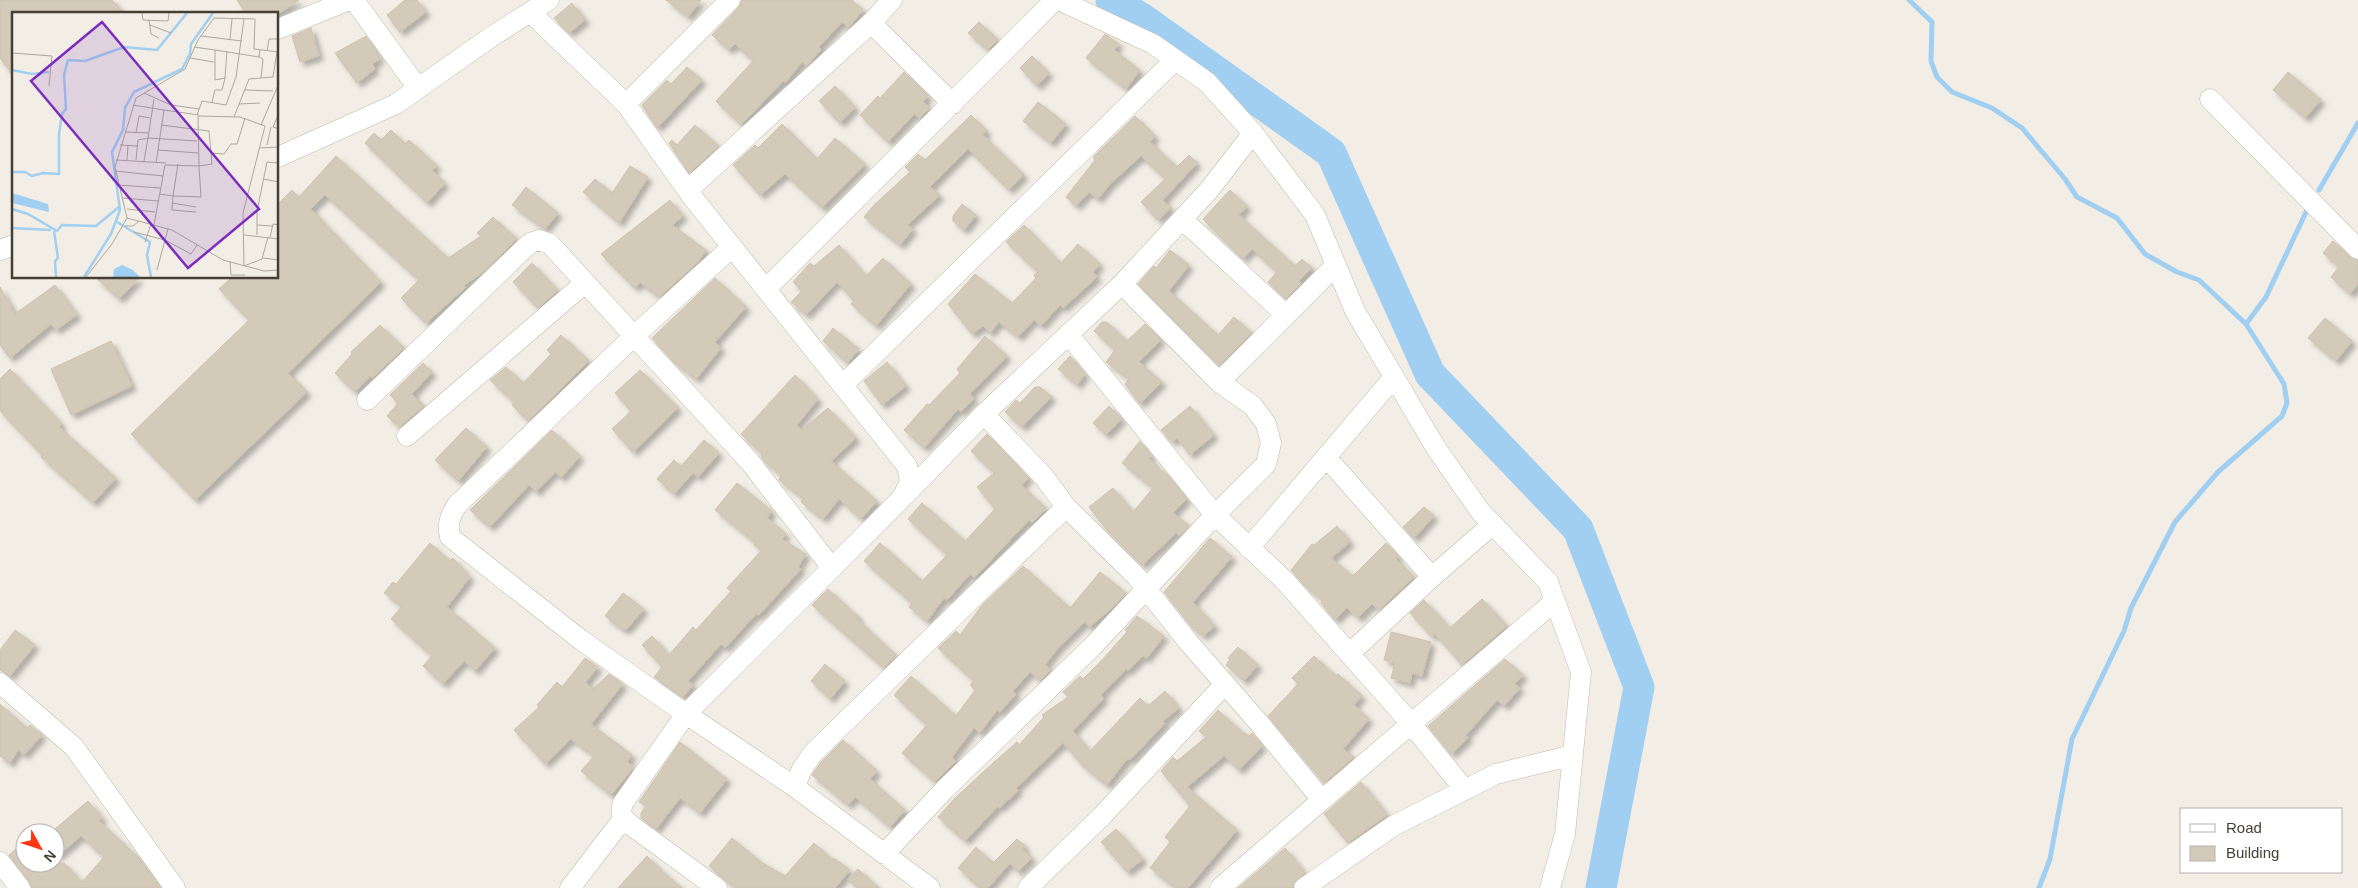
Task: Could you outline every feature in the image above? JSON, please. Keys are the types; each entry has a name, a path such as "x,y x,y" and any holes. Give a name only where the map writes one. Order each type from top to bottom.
{"street":[{"path":"279,29 349,0"},
{"path":"354,0 418,88"},
{"path":"279,157 383,111 549,0"},
{"path":"626,104 730,0"},
{"path":"688,190 872,23 892,0"},
{"path":"766,290 1055,0"},
{"path":"1058,0 1153,44 1207,82 1253,133 1315,215 1355,311 1436,448 1480,511 1548,582 1581,672 1565,834 1550,888"},
{"path":"532,13 626,104 732,247 907,466 910,482 902,498"},
{"path":"872,23 953,104"},
{"path":"843,385 1175,60"},
{"path":"2210,99 2358,249"},
{"path":"711,886 623,819 620,812 624,803 686,714 984,414 1122,284 1210,190 1253,133"},
{"path":"1182,219 1286,316"},
{"path":"367,400 530,243 539,240 550,244 750,462 832,568"},
{"path":"0,250 12,246"},
{"path":"732,247 634,336 457,505 450,517 448,529 450,537 581,640 686,714 795,787 930,888"},
{"path":"1219,382 1336,265"},
{"path":"408,436 585,283"},
{"path":"884,854 945,789 1092,647 1215,515 1266,464 1271,443 1266,424 1252,406 1219,382 1122,284"},
{"path":"1068,334 1215,515 1284,580 1412,725 1465,790"},
{"path":"1250,548 1394,377"},
{"path":"984,414 1044,477 1066,506 1146,588 1190,644 1322,800"},
{"path":"1326,457 1432,577"},
{"path":"795,787 801,771 812,754 1066,506"},
{"path":"1349,654 1432,577 1493,524"},
{"path":"1220,888 1555,601"},
{"path":"0,683 74,747 175,888"},
{"path":"1028,888 1102,816 1225,684"},
{"path":"1304,888 1393,826 1496,774 1573,755"},
{"path":"570,888 623,819"},
{"path":"0,862 20,888"}],"building":[{"path":"0,0 112,0 123,12 12,12 12,74 0,58"},
{"path":"237,0 299,0 279,13 245,12"},
{"path":"405,0 417,0 426,12 400,32 387,15"},
{"path":"666,0 701,0 688,17"},
{"path":"742,0 852,0 863,10 848,28 842,22 819,47 821,49 807,66 802,62 785,83 783,81 741,125 716,101 753,61 735,44 729,50 712,35 738,8"},
{"path":"572,3 585,20 569,33 554,18"},
{"path":"979,22 998,40 988,50 968,33"},
{"path":"311,28 319,56 300,62 292,36"},
{"path":"1105,34 1119,44 1114,50 1140,70 1126,89 1086,58"},
{"path":"366,36 380,59 372,64 375,69 357,83 335,53"},
{"path":"1032,56 1049,73 1037,86 1020,68"},
{"path":"687,67 702,80 657,128 642,105 667,80 671,84"},
{"path":"904,72 928,96 923,102 930,108 920,118 914,114 888,142 860,115 878,96 880,98"},
{"path":"2288,72 2321,100 2305,118 2273,90"},
{"path":"835,86 855,107 840,123 819,101"},
{"path":"1038,102 1066,124 1051,143 1023,121"},
{"path":"971,115 987,131 983,135 1024,175 1009,190 968,149 930,187 940,195 907,225 913,229 900,245 864,217 874,205 910,172 905,167 918,154 925,160"},
{"path":"1135,116 1155,136 1150,142 1177,167 1189,155 1197,163 1163,200 1171,208 1158,220 1141,202 1165,179 1141,156 1110,184 1098,199 1089,192 1076,206 1066,197 1095,160 1093,157"},
{"path":"782,124 817,159 835,138 865,164 822,208 785,174 760,195 733,165 755,145 758,148"},
{"path":"695,125 719,146 689,173 669,143 672,140 677,145"},
{"path":"391,130 405,144 409,140 437,166 432,171 445,183 427,203 365,143 374,133 381,140"},
{"path":"336,156 448,258 481,236 477,233 493,217 517,239 482,273 464,285 466,287 426,323 401,298 419,280 325,195 311,209 381,282 288,373 307,392 195,500 131,434 249,320 219,289 230,279 279,279 279,203 292,190 299,197"},
{"path":"630,166 648,177 619,223 583,192 595,179 612,193"},
{"path":"526,187 558,213 545,229 512,205"},
{"path":"1230,190 1247,206 1239,215 1295,266 1302,259 1312,268 1299,281 1301,283 1286,299 1268,282 1277,272 1252,249 1243,259 1203,219"},
{"path":"670,200 683,216 672,225 706,250 698,262 659,297 640,282 635,288 601,254"},
{"path":"962,204 976,215 964,230 953,221 953,216"},
{"path":"1024,225 1061,263 1078,244 1100,264 1093,272 1097,277 1063,308 1060,305 1041,326 1034,320 1018,337 999,322 990,333 983,326 972,334 948,304 975,274 1012,303 1036,278 1034,275 1038,272 1006,242"},
{"path":"2333,241 2350,257 2358,261 2358,284 2350,294 2331,277 2339,267 2323,253"},
{"path":"839,245 866,276 883,258 911,284 876,326 851,304 854,301 837,282 806,315 791,302 802,291 793,282 810,263 814,266"},
{"path":"1170,250 1189,265 1169,291 1218,335 1234,317 1252,333 1219,365 1138,284 1154,266 1156,268"},
{"path":"532,263 558,290 538,308 513,282"},
{"path":"715,278 746,307 715,342 721,348 696,379 675,363 652,338"},
{"path":"97,279 138,279 119,299"},
{"path":"55,285 77,315 56,330 51,324 10,358 0,345 0,287 15,314"},
{"path":"2325,318 2352,341 2336,361 2308,338"},
{"path":"1102,322 1107,322 1127,341 1145,324 1161,340 1139,362 1162,382 1140,404 1125,384 1129,379 1106,362 1115,350 1094,331"},
{"path":"380,325 404,348 372,378 370,376 355,392 335,373 352,354 351,352"},
{"path":"833,328 859,349 847,363 823,341"},
{"path":"561,335 589,361 528,421 512,405 515,403 490,380 506,367 523,383 551,354 547,350"},
{"path":"985,336 1007,356 970,394 974,398 961,412 958,409 924,448 904,430 927,404 929,405 960,373 957,369"},
{"path":"111,341 132,386 71,415 51,369"},
{"path":"1070,356 1085,374 1077,385 1058,369"},
{"path":"887,362 906,386 882,405 864,381"},
{"path":"423,363 432,372 412,394 424,406 399,427 387,416 398,403 390,395"},
{"path":"10,369 62,424 59,427 116,478 93,503 41,457 43,456 0,411 0,379"},
{"path":"640,370 678,408 633,452 612,429 631,411 615,393"},
{"path":"795,375 818,399 797,425 801,430 828,408 856,438 831,461 877,501 861,519 839,499 823,519 801,502 804,499 779,480 781,475 763,460 762,454 741,434"},
{"path":"1035,387 1040,387 1052,397 1022,427 1005,412 1016,400 1020,403"},
{"path":"1109,406 1122,419 1106,435 1093,423"},
{"path":"1190,406 1214,435 1190,455 1177,438 1172,442 1161,430"},
{"path":"466,428 487,447 458,481 435,460"},
{"path":"552,430 580,456 561,478 555,472 536,492 529,485 490,527 470,510"},
{"path":"987,434 1029,478 1021,485 1046,508 1032,523 1029,520 974,578 970,574 947,600 944,598 927,621 909,607 912,603 864,561 880,543 922,581 947,555 908,519 922,503 965,541 995,509 977,487 994,473 971,451"},
{"path":"704,440 719,453 698,477 693,473 674,494 657,479 674,460 681,466"},
{"path":"1140,441 1151,456 1149,459 1168,476 1187,499 1173,513 1189,526 1180,536 1176,533 1142,565 1107,530 1089,507 1113,488 1133,512 1153,488 1122,463"},
{"path":"737,483 772,511 767,518 786,534 782,539 806,554 798,567 801,569 758,616 756,614 725,648 721,644 688,681 693,685 683,697 654,677 662,667 642,645 652,636 669,655 693,627 696,630 731,591 727,588 761,551 754,545 756,543 715,510"},
{"path":"1424,507 1434,516 1414,538 1403,527"},
{"path":"1337,526 1350,542 1331,558 1353,576 1386,543 1398,556 1396,559 1414,577 1379,610 1372,604 1358,618 1347,608 1335,620 1321,603 1323,600 1305,586 1291,570 1312,544 1314,545"},
{"path":"1210,538 1232,557 1193,602 1215,626 1203,636 1192,627 1164,592"},
{"path":"430,543 450,561 453,558 470,577 447,607 495,648 475,671 464,661 443,684 423,666 432,656 391,619 402,606 384,593 393,582 396,584"},
{"path":"1023,566 1070,608 1100,572 1126,593 1110,610 1089,627 1085,622 1058,648 1045,665 1051,670 1040,681 1030,672 1013,691 1016,694 1000,712 997,710 980,733 974,728 952,757 956,761 935,782 902,753 927,725 894,695 911,676 956,716 975,690 970,685 974,681 938,648 956,631 960,635 982,605"},
{"path":"828,589 896,655 884,668 812,605"},
{"path":"623,593 644,609 627,629 622,629 605,616"},
{"path":"1482,599 1507,626 1462,665 1434,633 1432,637 1410,613 1424,600 1450,628"},
{"path":"1137,616 1164,636 1146,659 1143,656 1128,671 1126,669 1101,695 1104,698 1073,731 1090,751 1140,698 1148,706 1165,691 1179,708 1163,721 1165,723 1131,759 1127,759 1107,785 1083,766 1063,743 1016,788 1018,791 999,808 998,806 965,841 938,817 954,799 993,763 1017,742 1019,745 1044,717 1042,715 1068,697 1063,692 1080,676 1083,679 1102,660 1127,632 1125,630"},
{"path":"15,630 35,645 10,676 0,670 0,650"},
{"path":"1391,632 1431,642 1422,676 1412,673 1410,683 1391,678 1395,663 1384,660"},
{"path":"1238,647 1258,665 1244,681 1226,665 1230,659 1228,658"},
{"path":"1314,656 1336,676 1338,674 1362,696 1354,705 1369,719 1343,749 1354,757 1324,783 1268,716 1298,684 1292,678"},
{"path":"585,658 598,667 586,682 593,689 609,674 623,684 591,724 632,755 627,762 634,767 611,795 581,771 594,756 571,739 545,764 514,730 539,707 537,705 557,682 562,687"},
{"path":"1505,659 1523,675 1515,684 1520,688 1504,706 1497,700 1466,735 1468,738 1451,754 1428,726"},
{"path":"825,664 845,681 830,699 811,681"},
{"path":"0,704 27,728 30,725 42,735 24,755 18,750 10,763 0,756"},
{"path":"1218,710 1242,732 1249,736 1252,733 1262,746 1239,770 1224,756 1187,787 1237,830 1188,888 1176,888 1150,868 1170,842 1165,837 1190,806 1161,771 1173,757 1177,761 1206,737 1199,731"},
{"path":"843,740 877,771 870,779 905,810 890,827 855,797 848,805 812,775 821,762"},
{"path":"680,742 727,779 700,813 680,798 656,829 641,818 641,813 646,806 639,802"},
{"path":"1361,782 1387,815 1348,843 1324,814"},
{"path":"88,801 102,818 99,821 139,858 160,888 32,888 23,873 65,873 65,864 82,882 104,857 81,836 65,850 65,823 62,823"},
{"path":"1116,829 1143,859 1127,872 1101,842"},
{"path":"732,838 761,862 785,876 814,843 833,860 834,858 850,870 835,888 735,888 709,866"},
{"path":"1017,839 1025,846 1023,849 1032,858 1018,872 1010,863 988,888 980,888 958,868 976,847 993,863"},
{"path":"1285,848 1305,873 1294,883 1292,888 1238,888"},
{"path":"15,850 15,863 9,855"},
{"path":"647,856 662,871 682,888 618,888"},
{"path":"858,869 879,888 857,888 848,880"}],"waterway":[{"path":"1111,0 1143,19 1331,153 1430,374 1578,529 1639,687 1601,888"},
{"path":"1909,0 1932,22 1931,61 1937,77 1952,92 1992,108 2022,128 2065,179 2077,197 2117,218 2145,254 2177,272 2199,280 2246,324 2284,384 2287,403 2282,416 2218,472 2175,522 2131,608 2124,631 2072,739 2050,859 2039,888"},
{"path":"2319,190 2358,123"},
{"path":"2246,324 2266,297 2308,208"}]}
